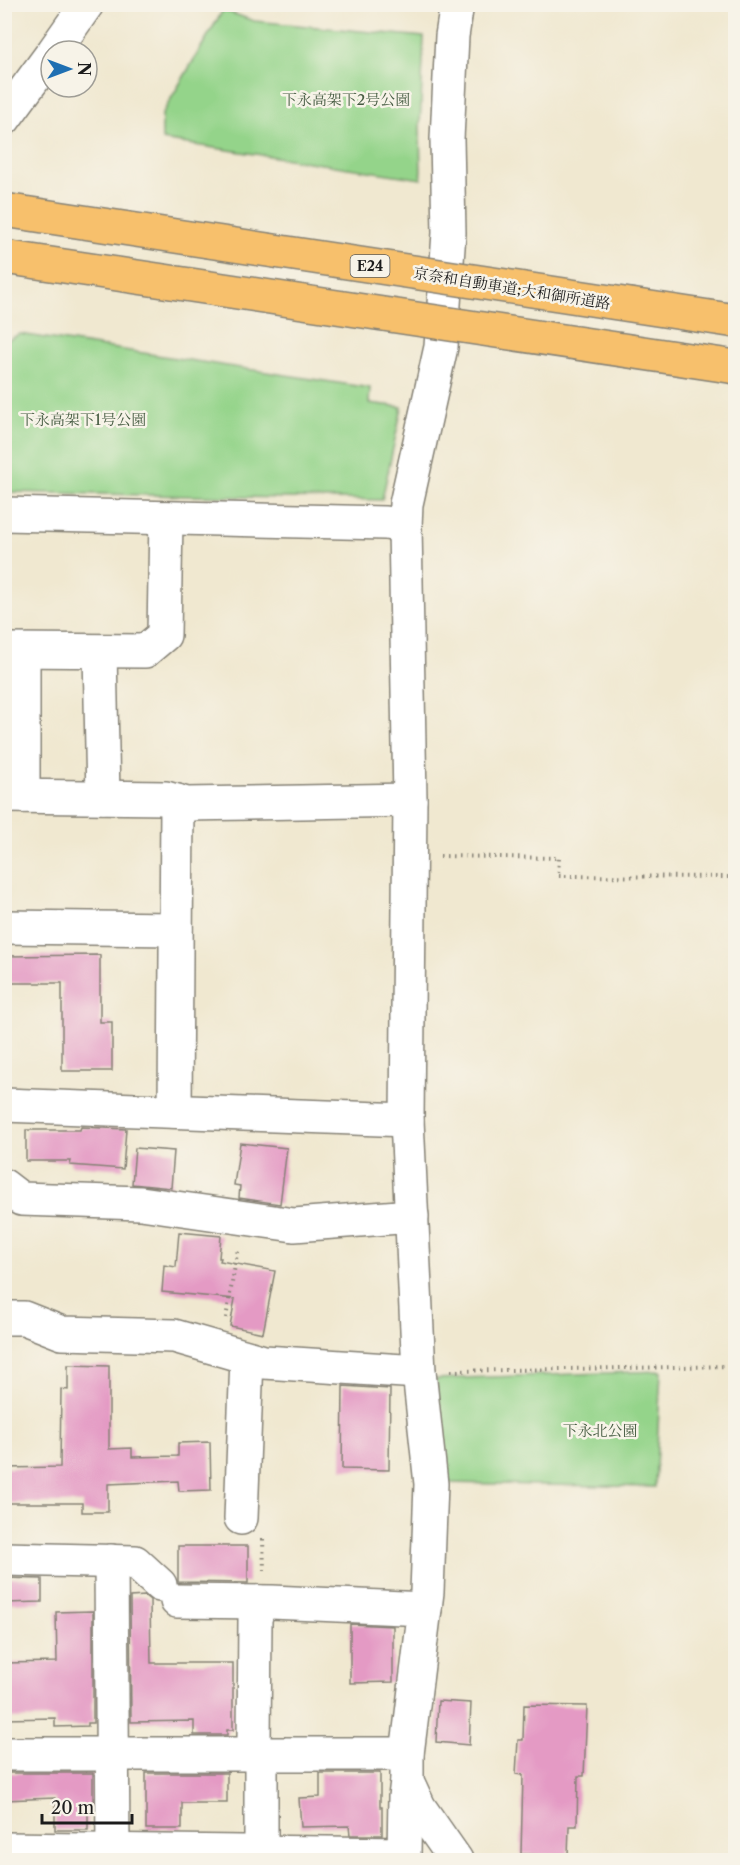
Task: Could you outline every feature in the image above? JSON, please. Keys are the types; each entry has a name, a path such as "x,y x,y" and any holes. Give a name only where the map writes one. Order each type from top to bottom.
{"highway":[{"name":"京奈和自動車道;大和御所道路","path":"4,210 735,321"},
{"path":"4,257 735,367"}],"street":[{"path":"62,39 87,4"},
{"path":"404,1854 407,1768 427,1592 431,1484 419,1371 407,1120 410,800 405,526 406,504 441,347 449,233 448,116 452,36 457,4"},
{"path":"4,119 39,71"},
{"path":"4,514 384,523 405,526"},
{"path":"165,518 164,635 145,651 14,651 14,796 165,798 187,804 410,800"},
{"path":"100,652 103,797"},
{"path":"175,1111 177,801"},
{"path":"4,927 176,929"},
{"path":"4,1105 407,1120"},
{"path":"4,1186 21,1199 141,1203 294,1225 412,1216"},
{"path":"4,1318 24,1318 62,1333 174,1336 264,1362 419,1371"},
{"path":"234,1353 241,1518"},
{"path":"4,1559 135,1562 169,1593 260,1602 425,1609"},
{"path":"111,1560 113,1850"},
{"path":"260,1602 255,1618 254,1742 261,1767 261,1852"},
{"path":"4,1754 257,1754 407,1768"},
{"path":"407,1768 419,1807 455,1859"},
{"path":"4,1849 404,1854 455,1859"}],"path":[{"path":"410,856 559,858 558,876 735,877"},
{"path":"234,1353 243,1218"},
{"path":"419,1371 735,1366"},
{"path":"241,1518 264,1539 264,1592 260,1602"}],"green space":[{"name":"下永高架下2号公園","path":"223,10 254,21 424,37 420,126 421,179 162,140 162,114"},
{"name":"下永高架下1号公園","path":"20,334 370,388 369,403 402,407 382,500 5,492 5,341"},
{"name":"下永北公園","path":"661,1371 655,1487 444,1483 436,1379"}],"building":[{"path":"100,955 100,1022 112,1022 112,1071 62,1071 62,983 4,983 4,956"},
{"path":"81,1127 126,1129 123,1169 70,1165 71,1161 26,1161 26,1130 80,1130"},
{"path":"240,1143 287,1148 280,1204 239,1198 240,1186 234,1185"},
{"path":"135,1148 174,1151 171,1188 132,1184"},
{"path":"179,1232 221,1236 220,1261 275,1271 263,1333 230,1326 235,1299 162,1292 164,1265 176,1267"},
{"path":"68,1365 109,1366 109,1449 132,1448 132,1457 178,1456 178,1443 210,1442 211,1490 179,1491 178,1481 108,1484 108,1512 82,1512 82,1503 4,1503 4,1468 60,1467 61,1389 68,1390"},
{"path":"343,1386 390,1389 389,1470 342,1469"},
{"path":"178,1546 248,1546 248,1583 178,1582"},
{"path":"4,1578 42,1579 42,1602 4,1603"},
{"path":"145,1596 150,1600 151,1663 233,1663 233,1730 227,1730 227,1735 194,1735 194,1721 131,1722 130,1597"},
{"path":"93,1611 93,1723 88,1723 88,1726 55,1727 55,1718 4,1719 4,1663 57,1662 56,1612"},
{"path":"350,1624 393,1626 393,1682 350,1683"},
{"path":"438,1701 471,1703 469,1745 436,1742"},
{"path":"524,1705 587,1706 584,1776 578,1776 577,1826 569,1826 568,1856 521,1854 523,1775 516,1774 518,1740 523,1740"},
{"path":"4,1773 93,1773 93,1810 88,1810 88,1830 55,1830 55,1798 4,1800"},
{"path":"146,1773 227,1773 227,1803 182,1803 182,1829 146,1829"},
{"path":"320,1773 380,1773 382,1835 350,1835 349,1826 301,1827 299,1798 320,1797"}]}
